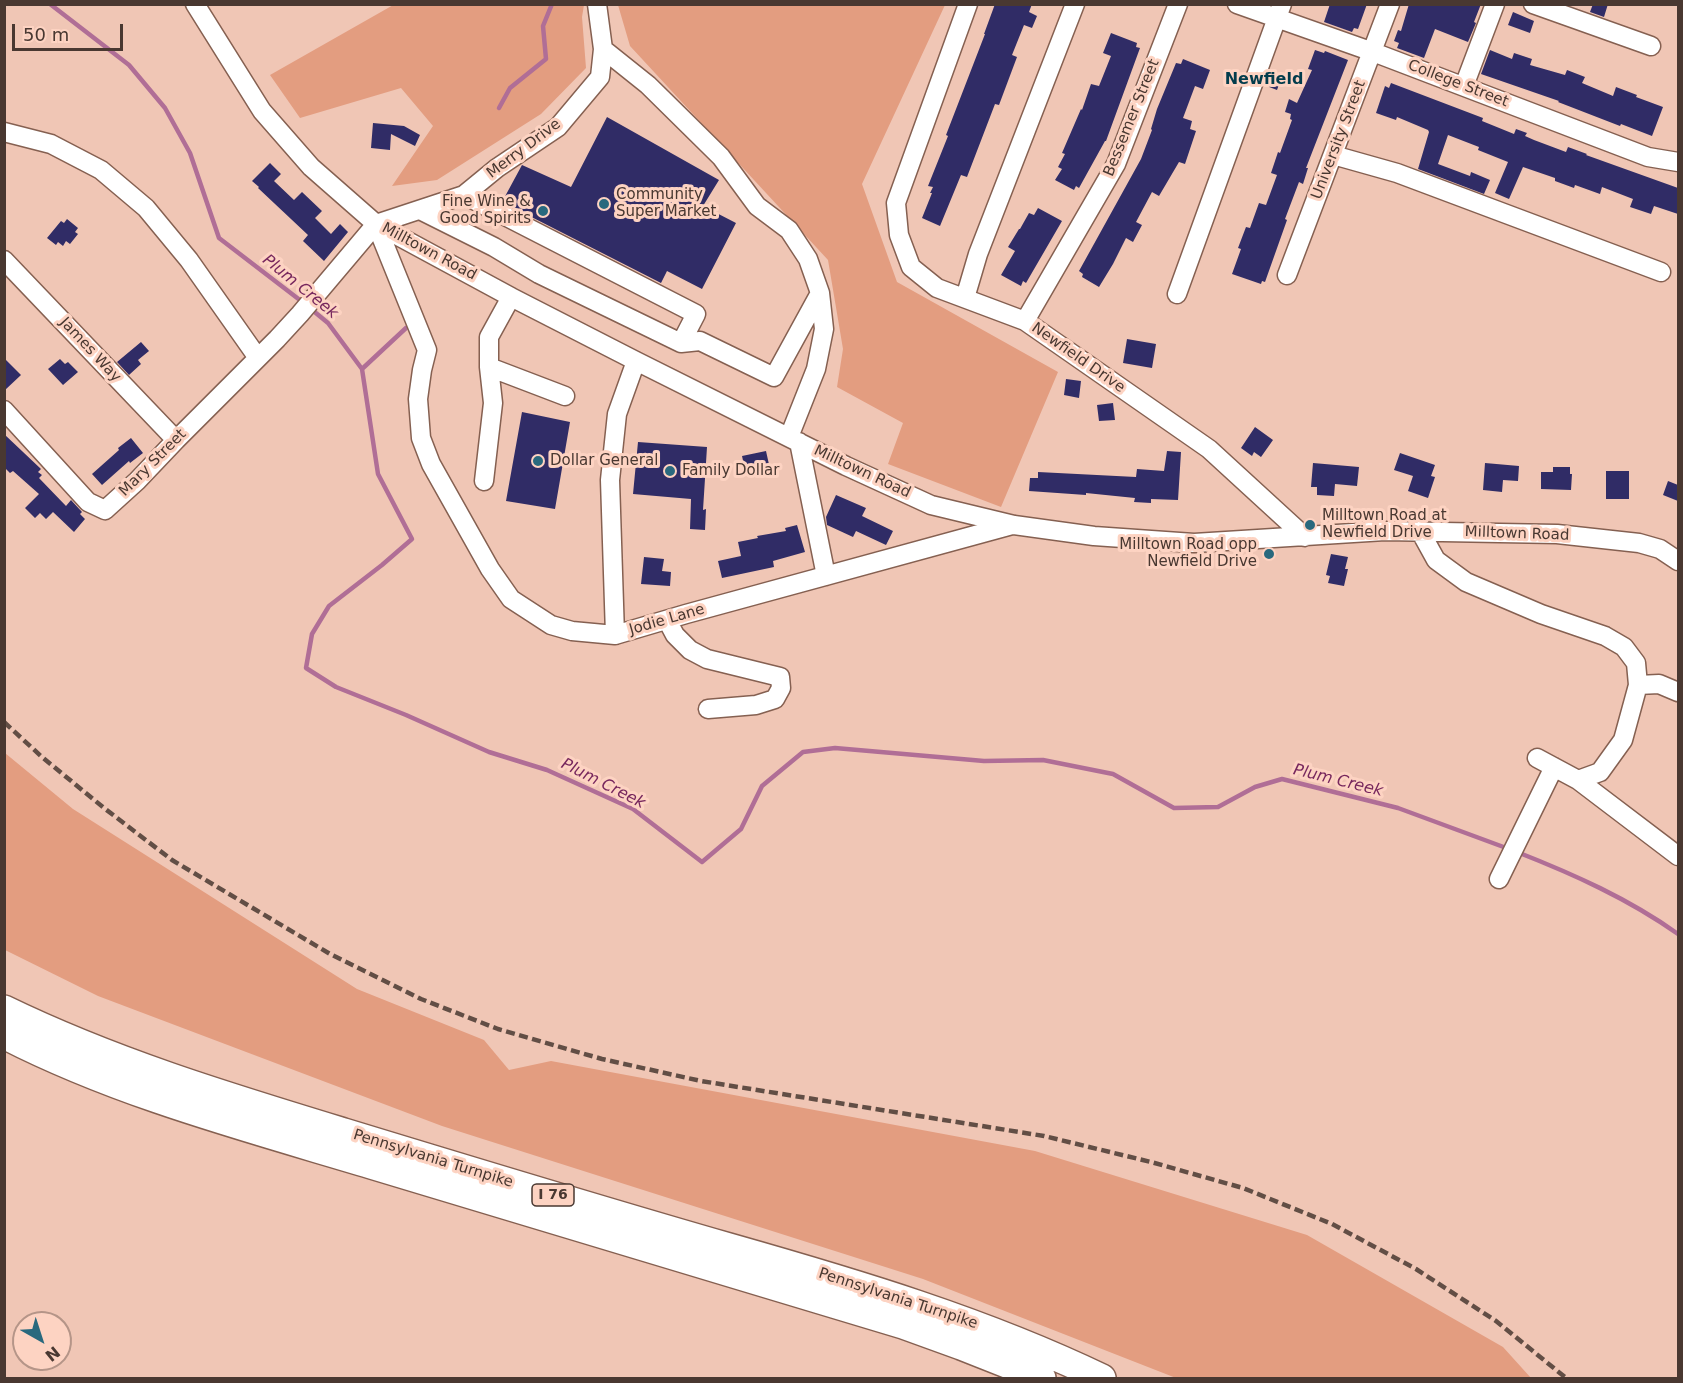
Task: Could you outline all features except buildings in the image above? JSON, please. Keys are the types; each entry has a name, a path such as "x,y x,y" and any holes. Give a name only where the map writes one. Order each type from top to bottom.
{"highway":[{"name":"Pennsylvania Turnpike","path":"4,1010 118,1059 204,1089 881,1292 987,1329 1102,1378"},
{"name":"Pennsylvania Turnpike","path":"4,1035 32,1050 115,1084 259,1131 903,1325 1042,1378"}],"street":[{"name":"Milltown Road","path":"195,4 262,111 311,167 376,224 636,361 846,466 931,505 1014,525 1094,536 1194,543 1385,531 1557,534 1639,543 1660,549 1678,561"},
{"name":"Merry Drive","path":"376,224 464,195 496,168 558,127 600,77 603,49 597,4"},
{"name":"Newfield Drive","path":"968,4 896,203 899,235 911,267 937,288 1025,321 1209,449 1305,537"},
{"path":"965,298 978,254 1075,4"},
{"name":"Bessemer Street","path":"1025,321 1116,164 1178,4"},
{"name":"College Street","path":"1238,4 1279,11 1373,52 1464,87 1648,156 1678,162"},
{"name":"University Street","path":"1287,275 1390,4"},
{"path":"1464,87 1495,4"},
{"path":"1533,4 1651,46"},
{"path":"1178,294 1279,11"},
{"path":"603,49 648,85 721,157 757,206 789,230 808,259 820,293 824,329 816,369 794,440 826,576"},
{"path":"4,132 51,144 101,170 146,208 189,260 258,358"},
{"path":"1333,155 1397,173 1661,272"},
{"path":"464,195 696,314 681,343"},
{"path":"420,210 494,247 539,274 681,343 700,341 774,377 820,293"},
{"name":"Mary Street","path":"4,410 88,502 105,510 137,481 300,314 376,224"},
{"name":"Jodie Lane","path":"376,224 427,350 418,399 421,438 431,464 490,569 511,599 551,625 572,631 615,635 1014,525"},
{"name":"James Way","path":"4,260 176,440"},
{"path":"484,481 493,403 489,367 489,337 539,274"},
{"path":"615,635 610,480 617,414 636,361"},
{"path":"489,367 565,396"},
{"path":"1420,531 1436,560 1466,582 1541,614 1605,636 1624,647 1636,663 1638,685 1623,740 1600,772 1578,780"},
{"path":"667,620 682,643 707,659 780,677 781,688 775,699 756,705 708,709"},
{"path":"1638,685 1659,684 1678,692"},
{"path":"1537,758 1578,780 1678,856"},
{"path":"1499,879 1554,767"}],"shaded area":[{"path":"395,4 584,5 582,17 586,68 541,114 437,180 392,186 433,126 401,88 300,118 270,75"},
{"path":"618,5 945,5 862,184 897,282 1058,372 1001,507 888,464 903,423 837,387 843,349 828,260 630,46"},
{"path":"5,753 73,809 357,989 484,1040 509,1070 551,1061 1035,1151 1307,1235 1503,1347 1531,1378 1176,1378 923,1279 442,1126 98,996 5,950"}],"waterway":[{"name":"Plum Creek","path":"50,4 129,65 165,108 190,153 219,238 305,304"},
{"path":"499,108 510,88 546,59 543,26 552,4"},
{"name":"Plum Creek","path":"311,309 328,323 362,369 378,474 412,539 329,606 312,634 306,668 336,687 489,752 547,770 633,809 702,862 741,829 762,786 803,752 835,748 984,761 1043,760 1113,774 1174,808 1218,807 1255,787 1282,779 1398,808 1509,849"},
{"path":"362,369 406,328"},
{"name":"Plum Creek","path":"1517,852 1600,888 1678,934"}],"railway":[{"path":"4,722 104,808 172,860 330,954 421,999 498,1029 602,1059 701,1081 1044,1136 1151,1162 1243,1188 1332,1224 1416,1269 1496,1321 1566,1378"}],"place":[{"name":"Community Super Market","path":"604,204"},
{"name":"Fine Wine & Good Spirits","path":"543,211"},
{"name":"Dollar General","path":"538,461"},
{"name":"Family Dollar","path":"670,471"},
{"name":"Milltown Road at Newfield Drive","path":"1310,525"},
{"name":"Milltown Road opp Newfield Drive","path":"1269,554"}],"district":[{"name":"Newfield","path":"1264,80"}]}
